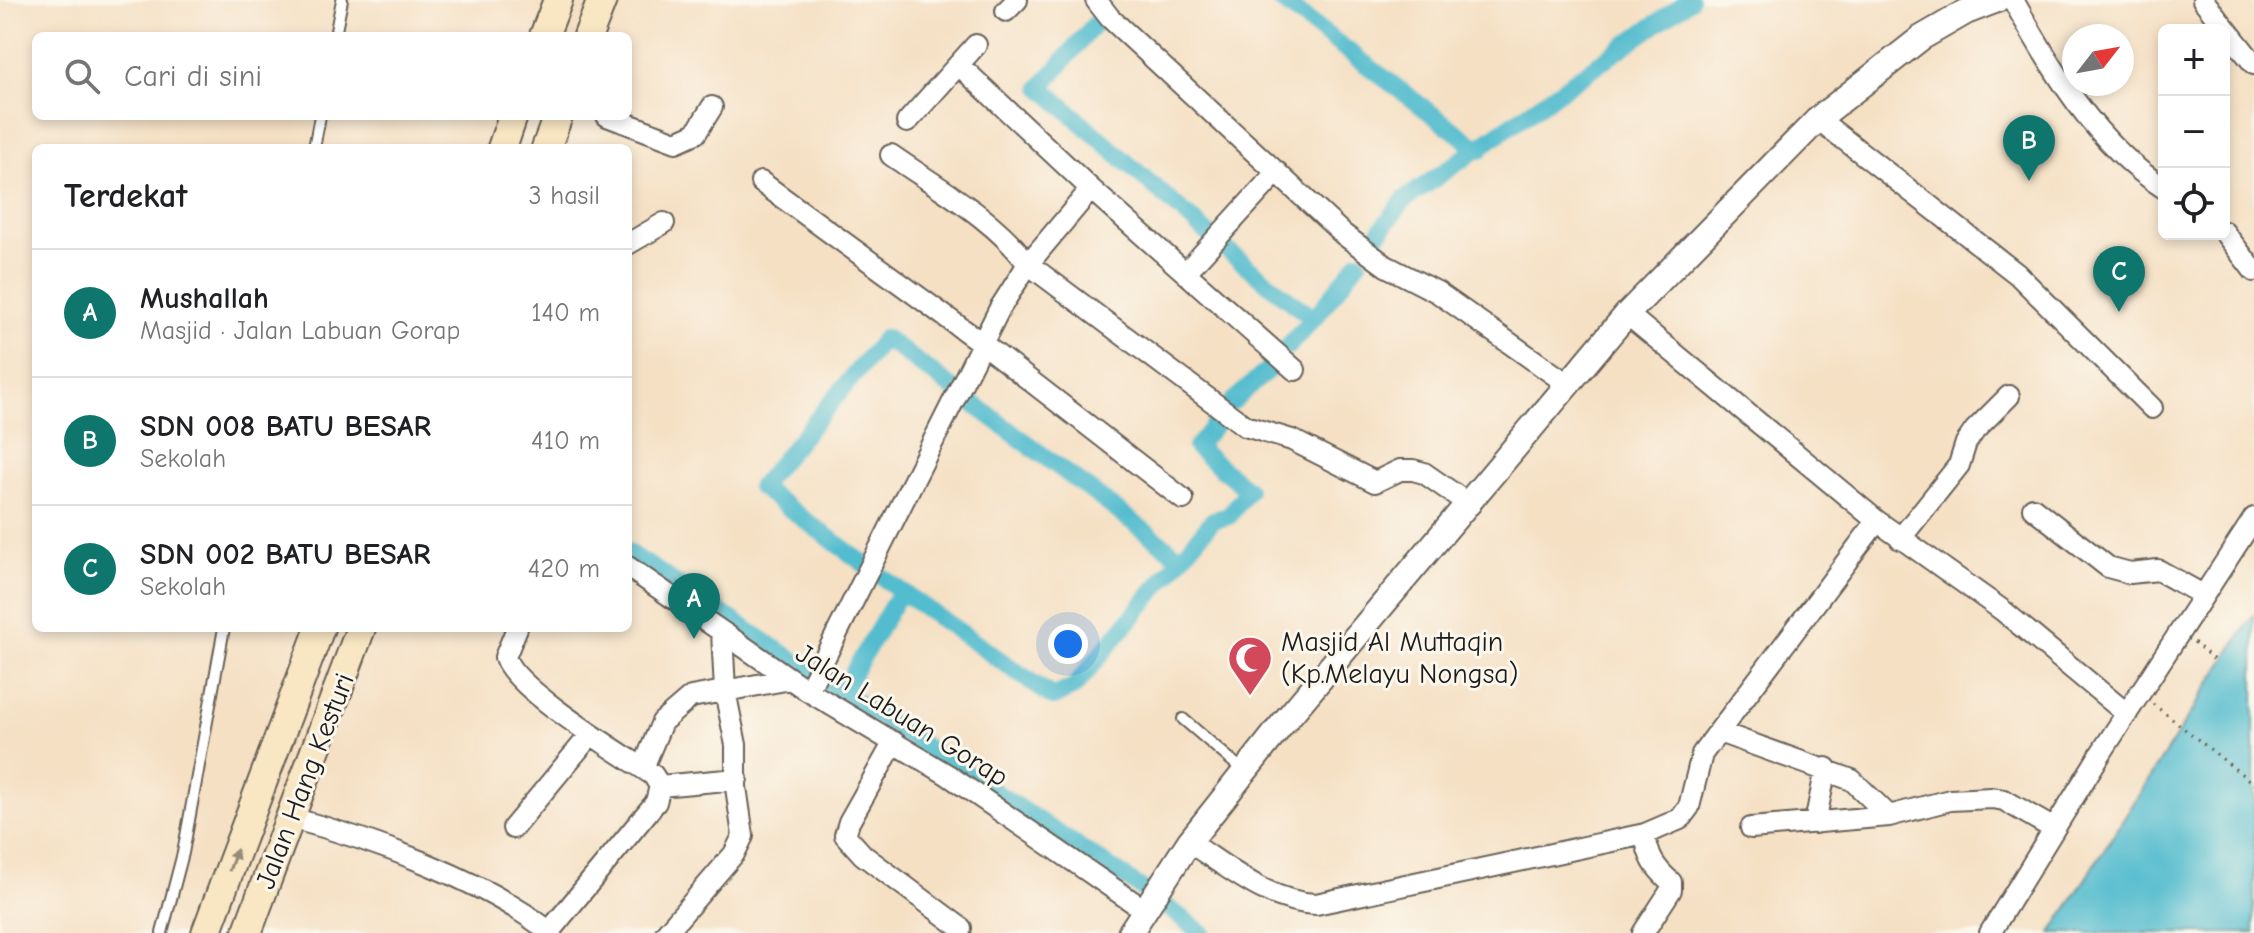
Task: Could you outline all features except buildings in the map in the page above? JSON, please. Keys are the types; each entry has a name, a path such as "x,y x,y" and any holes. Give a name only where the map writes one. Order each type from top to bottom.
{"main road":[{"path":"546,32 558,0"},
{"path":"590,32 602,0"},
{"path":"503,144 512,120"},
{"path":"548,144 556,120"},
{"name":"Jalan Hang Kesturi","path":"206,933 318,632"},
{"name":"Jalan Hang Kesturi","path":"247,933 360,632"},
{"path":"260,787 294,810"}],"street":[{"path":"1096,0 1110,18 1343,234 1386,266 1437,292 1569,385"},
{"path":"1130,933 1189,842 1245,772 1627,314 1818,119 1921,38 1966,12 1997,0"},
{"path":"2013,0 2064,86 2106,136 2158,183"},
{"path":"2203,0 2254,64"},
{"path":"907,122 926,97 960,66 976,45"},
{"path":"960,66 1091,189 1295,370"},
{"path":"618,120 676,142 696,133 712,107"},
{"path":"1818,119 2017,274 2152,408"},
{"path":"891,155 995,228 1013,243 1028,264 1245,426 1292,440 1375,482 1400,470 1424,473 1470,505"},
{"path":"1186,272 1277,172"},
{"path":"761,182 983,344 1183,499"},
{"path":"643,768 662,722 691,697 807,679 870,566 983,344 1028,264 1091,189"},
{"path":"632,242 664,223"},
{"path":"2230,240 2254,271"},
{"path":"1627,314 1877,521 2002,610 2127,714"},
{"path":"1900,539 1959,465 1966,443 1975,430 2009,396"},
{"path":"2033,508 2108,567 2130,573 2158,570 2203,595"},
{"path":"1990,933 2254,518"},
{"path":"1189,842 1273,894 1290,901 1316,904 1645,834 1680,819 1689,807 1702,754 1877,521"},
{"name":"Jalan Labuan Gorap","path":"632,570 722,632 807,679 894,742 1148,908"},
{"path":"515,632 505,657 507,663 591,734 643,768 660,786"},
{"path":"666,933 734,854 743,836 736,745 725,691 722,632"},
{"path":"1719,732 1826,768 1852,780 1889,816"},
{"path":"513,828 591,734"},
{"path":"894,742 849,822 845,835 863,855 961,928"},
{"path":"1815,823 1826,768"},
{"path":"660,786 737,779"},
{"path":"294,810 469,882 550,932 656,802 660,786"},
{"path":"1751,828 1889,816 1950,800 1992,798 2004,800 2054,829"},
{"path":"1643,933 1671,890 1671,882 1654,866 1647,853 1645,834"}],"lane":[{"path":"336,32 342,0"},
{"path":"315,144 319,120"},
{"path":"162,933 183,853 223,632"},
{"path":"1183,719 1245,772"}],"path":[{"path":"2180,630 2215,661"},
{"path":"2140,694 2254,784"}],"water":[{"path":"2254,614 2254,933 2051,933"}],"waterway":[{"path":"1280,0 1480,150"},
{"path":"1374,239 1404,200 1690,0"},
{"path":"1094,25 1041,87 1208,234"},
{"path":"1223,247 1313,319"},
{"path":"1288,346 1317,315 1358,262"},
{"path":"901,591 760,487 885,338 1181,558"},
{"path":"1232,402 1276,363"},
{"path":"842,692 901,591 1053,697 1074,687 1213,520 1229,516 1248,490 1196,447 1218,421"},
{"path":"632,555 1140,887 1202,933"}],"place":[{"name":"SDN 008 BATU BESAR","path":"2029,181"},
{"name":"SDN 002 BATU BESAR","path":"2119,312"},
{"name":"Mushallah","path":"694,639"},
{"name":"Masjid Al Muttaqin (Kp.Melayu Nongsa)","path":"1250,697"}]}
